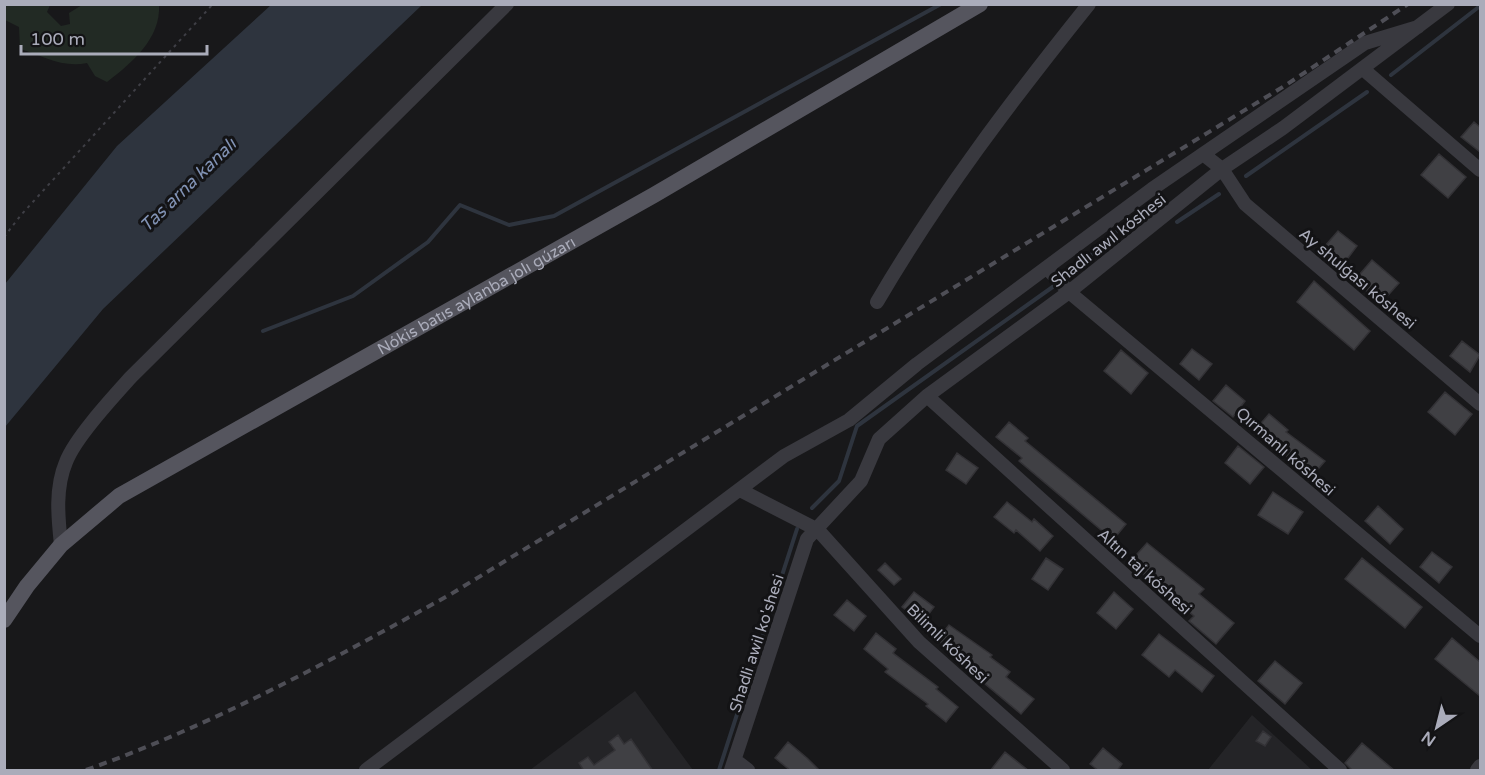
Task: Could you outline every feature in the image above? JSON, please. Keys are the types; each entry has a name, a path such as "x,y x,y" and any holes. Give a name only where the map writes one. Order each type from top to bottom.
{"main road":[{"name":"Nókis batıs aylanba jolı gúzarı","path":"4,620 27,586 61,545 119,496 654,195 980,4"}],"street":[{"path":"61,545 57,506 66,461 96,417 131,376 507,4"},
{"path":"877,302 919,230 983,140 1089,4"},
{"name":"Shadlı awıl kóshesi","path":"818,530 861,481 879,440 927,396 1069,292 1222,169 1363,69 1448,4"},
{"path":"366,771 784,456 849,420 917,364 1203,154 1365,43 1418,27"},
{"path":"1363,69 1480,170"},
{"name":"Ay shulǵası kóshesi","path":"1203,154 1222,169 1245,204 1480,404"},
{"name":"Qırmanlı kóshesi","path":"1047,268 1069,292 1480,636"},
{"name":"Altın taj kóshesi","path":"927,396 1340,771"},
{"path":"740,490 818,530"},
{"name":"Shadli awil ko'shesi","path":"733,765 807,539 818,530"},
{"name":"Bilimli kóshesi","path":"818,530 919,642 1063,771"},
{"path":"733,765 748,771"},
{"path":"1477,771 1480,766"}],"path":[{"path":"4,237 213,4"}],"shaded area":[{"path":"5,4 50,5 47,12 61,26 70,24 69,13 82,5 159,5 158,17 150,39 126,67 107,82 95,76 87,63 61,63 20,49 19,27 5,20"},
{"path":"635,691 693,770 530,770"},
{"path":"1252,715 1312,770 1208,770"}],"water":[{"name":"Tas arna kanalı","path":"271,5 422,5 103,309 5,427 5,284 117,146"}],"building":[{"path":"1474,122 1480,127 1480,152 1461,137"},
{"path":"1439,154 1466,177 1448,198 1421,175"},
{"path":"1338,231 1357,246 1345,262 1325,246"},
{"path":"1372,260 1399,283 1381,303 1354,281"},
{"path":"1314,281 1370,331 1354,350 1297,302"},
{"path":"1462,341 1480,355 1470,372 1450,356"},
{"path":"1192,349 1212,364 1199,380 1180,364"},
{"path":"1121,350 1148,373 1131,394 1104,371"},
{"path":"1226,385 1245,401 1233,417 1213,401"},
{"path":"1445,392 1472,414 1455,435 1428,412"},
{"path":"1269,414 1288,430 1286,432 1325,461 1312,476 1276,449 1277,446 1256,429"},
{"path":"1009,422 1028,438 1025,441 1126,524 1113,540 1019,461 1022,458 996,437"},
{"path":"1238,446 1264,467 1250,484 1225,463"},
{"path":"957,453 978,468 966,484 946,470"},
{"path":"1273,492 1303,512 1288,534 1258,515"},
{"path":"1007,502 1032,522 1034,519 1053,536 1040,551 1016,530 1014,533 994,517"},
{"path":"1378,506 1403,529 1390,544 1365,521"},
{"path":"1147,543 1204,589 1199,594 1234,623 1216,644 1189,621 1194,616 1129,563"},
{"path":"1432,552 1452,567 1439,583 1420,567"},
{"path":"1046,558 1063,569 1048,590 1032,579"},
{"path":"1362,558 1422,607 1405,628 1345,579"},
{"path":"885,563 901,579 894,585 878,570"},
{"path":"914,592 934,607 922,623 902,607"},
{"path":"1114,592 1133,609 1116,629 1097,613"},
{"path":"847,600 866,616 854,631 834,615"},
{"path":"949,625 992,655 990,657 1010,672 1006,677 1034,699 1021,714 978,678 983,673 937,640"},
{"path":"876,633 896,649 893,653 938,687 936,689 958,707 946,722 926,706 928,704 885,672 888,669 864,649"},
{"path":"1159,634 1214,676 1202,692 1175,670 1169,677 1142,655"},
{"path":"1452,638 1480,662 1480,696 1435,659"},
{"path":"1275,661 1302,683 1285,704 1258,681"},
{"path":"1263,731 1271,737 1265,746 1256,741"},
{"path":"618,735 624,744 631,739 653,771 584,771 579,763 588,757 594,765 615,750 609,742"},
{"path":"788,742 820,771 791,771 775,758"},
{"path":"1362,743 1395,771 1353,771 1345,763"},
{"path":"1103,748 1122,764 1117,771 1099,771 1090,764"},
{"path":"1005,752 1029,771 990,771"}],"waterway":[{"path":"263,331 353,296 428,242 460,205 509,225 554,216 941,4"},
{"path":"1391,75 1480,6"},
{"path":"1246,176 1367,92"},
{"path":"1177,222 1219,194"},
{"path":"1069,275 1116,232 1153,216"},
{"path":"812,508 839,481 857,426 1054,286"},
{"path":"719,770 797,529"}],"railway":[{"path":"86,770 180,733 272,690 451,594 1286,85 1408,4"}]}
